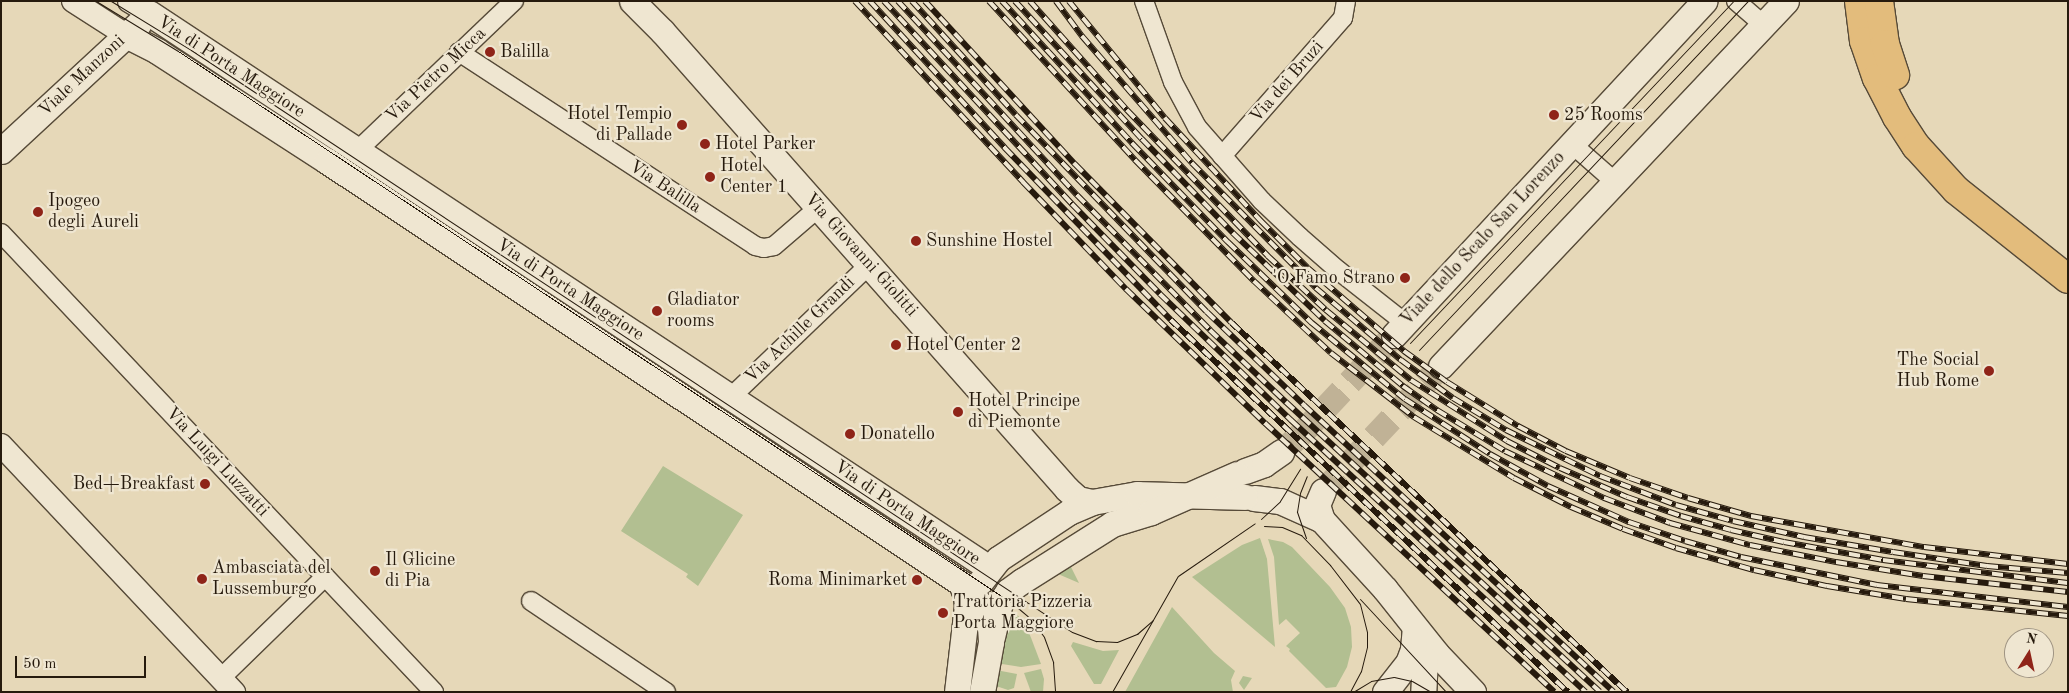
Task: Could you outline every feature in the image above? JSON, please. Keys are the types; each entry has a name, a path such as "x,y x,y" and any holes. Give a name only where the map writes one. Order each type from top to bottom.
{"highway":[{"path":"1859,1 1864,41 1874,72 1897,117 1916,146 1935,169 1968,200 2068,279"},
{"path":"1879,1 1885,44 1894,74 1910,106 1932,142 1966,178 2068,260"}],"main road":[{"name":"Via Giovanni Giolitti","path":"632,1 662,31 1072,494 1084,502 1092,502"},
{"name":"Viale dello Scalo San Lorenzo","path":"1400,329 1704,1"},
{"path":"1441,366 1786,1"},
{"name":"Viale Manzoni","path":"1,150 126,35 146,5"},
{"name":"Via di Porta Maggiore","path":"146,5 358,150 990,568"},
{"name":"Via di Porta Maggiore","path":"126,35 157,52 327,161 967,596"},
{"path":"982,692 1000,603 1015,585 1112,524 1151,512 1187,495 1264,464 1281,452"},
{"path":"1322,491 1317,505 1322,520"},
{"path":"957,692 967,596 998,559 1069,512 1092,502 1137,494 1250,498 1280,501 1322,520 1385,589 1415,628 1473,692"},
{"path":"967,596 986,617 991,642"},
{"path":"1385,692 1408,664 1413,649 1415,628"},
{"path":"1415,628 1422,642 1425,659 1423,692"}],"street":[{"path":"73,1 126,35"},
{"name":"Via Pietro Micca","path":"358,150 514,1"},
{"path":"1144,1 1182,102 1197,127 1262,201 1400,329"},
{"path":"1736,1 1764,25"},
{"name":"Via dei Bruzi","path":"1222,156 1339,23 1345,14 1347,3"},
{"name":"Via Balilla","path":"459,52 755,246 764,248 774,246 818,208"},
{"name":"Viale dello Scalo San Lorenzo","path":"1572,144 1614,181"},
{"name":"Via Luigi Luzzatti","path":"1,233 434,692"},
{"name":"Via Achille Grandi","path":"732,396 869,265"},
{"path":"1,445 227,685 325,577"},
{"path":"531,601 666,692"}],"green space":[{"path":"663,466 743,515 698,586 686,577 688,574 621,531"},
{"path":"1260,538 1267,559 1275,647 1192,577 1242,545"},
{"path":"1268,539 1283,542 1292,547 1330,587 1345,608 1351,627 1352,647 1347,667 1336,687 1326,688 1286,646 1300,633 1286,619 1279,625 1274,557"},
{"path":"1093,551 1071,567 1079,583 1058,574"},
{"path":"1172,607 1214,653 1235,671 1231,680 1233,692 1125,692"},
{"path":"1016,614 1025,622 1041,664 1021,667 1002,664 999,661 1007,626"},
{"path":"1073,642 1103,651 1119,650 1101,684 1094,684 1071,646"},
{"path":"1041,669 1044,679 1043,692 1031,692 1024,673"},
{"path":"996,670 1017,674 1014,688 1008,690 993,685"},
{"path":"1243,676 1252,678 1244,690 1239,683"}],"tunnel":[{"path":"1281,452 1299,436 1394,335"},
{"path":"1323,491 1441,366"}],"tram line":[{"path":"96,1 178,51 1012,603 1031,619 1044,637 1053,662 1055,692"},
{"path":"111,1 191,50 1072,632 1096,641 1117,642 1137,634 1153,620"},
{"path":"1410,343 1733,1"},
{"path":"1419,350 1748,1"},
{"path":"1261,519 1280,501 1300,469"},
{"path":"1306,538 1297,512 1300,493 1307,476"},
{"path":"1112,692 1178,576 1255,523"},
{"path":"1264,526 1282,527 1301,535 1330,565 1360,604 1367,632 1367,647 1361,671 1350,692"},
{"path":"1360,599 1446,692"},
{"path":"1353,692 1371,681 1394,677 1412,681 1431,692"}],"railway":[{"path":"855,1 1023,182 1126,289 1265,423 1554,692"},
{"path":"870,1 1005,148 1171,320 1568,692"},
{"path":"884,1 1072,204 1160,294 1291,420 1586,692"},
{"path":"898,1 1077,195 1210,330 1600,692"},
{"path":"912,1 1016,115 1207,312 1304,405 1614,692"},
{"path":"925,1 1075,164 1232,323 1627,692"},
{"path":"989,1 1135,160 1254,281 1331,353 1414,417 1514,478 1571,507 1623,529 1676,548 1754,570 1827,586 1906,599 2068,616"},
{"path":"1002,1 1132,143 1228,242 1312,323 1405,399 1490,454 1548,486 1629,522 1741,557 1877,585 2068,607"},
{"path":"1015,1 1142,139 1233,233 1325,321 1403,386 1437,410 1505,451 1604,498 1670,523 1750,545 1836,562 1923,576 2068,592"},
{"path":"1030,1 1127,110 1268,256 1326,310 1411,380 1507,441 1560,468 1627,497 1681,516 1731,530 1784,542 1883,560 2068,583"},
{"path":"1056,1 1082,36 1192,163 1316,288 1401,360 1453,398 1506,430 1600,476 1676,505 1733,521 1804,537 1893,552 1987,566 2068,573"},
{"path":"1069,1 1165,118 1261,221 1308,268 1404,351 1447,382 1518,426 1566,451 1630,478 1688,498 1751,516 1924,547 2068,564"}],"place":[{"name":"Balilla","path":"490,52"},
{"name":"25 Rooms","path":"1554,115"},
{"name":"Hotel Tempio di Pallade","path":"682,125"},
{"name":"Hotel Parker","path":"705,144"},
{"name":"Hotel Center 1","path":"710,177"},
{"name":"Ipogeo degli Aureli","path":"38,212"},
{"name":"Sunshine Hostel","path":"916,241"},
{"name":"'O Famo Strano","path":"1405,278"},
{"name":"Gladiator rooms","path":"657,311"},
{"name":"Hotel Center 2","path":"896,345"},
{"name":"The Social Hub Rome","path":"1989,371"},
{"name":"Hotel Principe di Piemonte","path":"958,412"},
{"name":"Donatello","path":"850,434"},
{"name":"Bed+Breakfast","path":"205,484"},
{"name":"Il Glicine di Pia","path":"375,571"},
{"name":"Ambasciata del Lussemburgo","path":"202,579"},
{"name":"Roma Minimarket","path":"917,580"},
{"name":"Trattoria Pizzeria Porta Maggiore","path":"943,613"}]}
